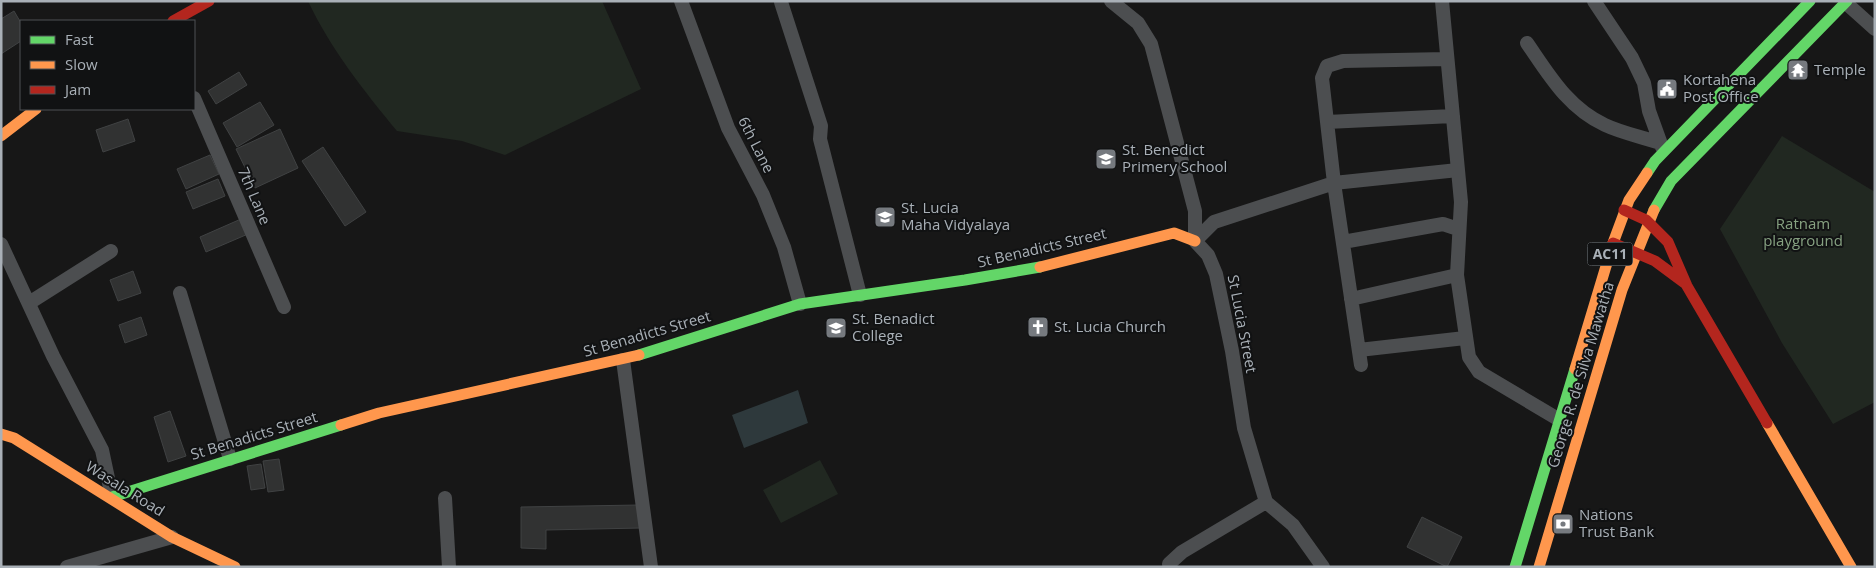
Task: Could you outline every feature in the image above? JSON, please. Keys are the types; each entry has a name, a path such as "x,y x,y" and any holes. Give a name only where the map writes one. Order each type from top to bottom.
{"main road":[{"path":"174,20 209,1"},
{"name":"George R. de Silva Mawatha","path":"1515,567 1558,419 1624,210 1662,148 1810,1"},
{"name":"George R. de Silva Mawatha","path":"1539,567 1636,252 1658,200 1671,181 1847,2"},
{"path":"1,136 35,110"},
{"path":"1624,210 1649,221 1668,245 1678,261 1687,286 1851,567"},
{"name":"St Benadicts Street","path":"112,497 387,411 623,360 800,304 965,280 1038,267 1174,234 1195,241"},
{"path":"1613,243 1655,261 1687,286"},
{"name":"Wasala Road","path":"1,434 14,438 112,497 172,537 235,567"}],"street":[{"name":"6th Lane","path":"681,1 728,128 763,194 784,248 800,304"},
{"path":"1111,1 1138,23 1151,44 1195,211 1195,241"},
{"path":"1442,1 1461,202 1458,229 1458,275 1464,338 1469,357 1479,372 1558,419"},
{"path":"1594,1 1632,58 1644,83 1649,111 1662,148"},
{"path":"781,2 821,126 820,139 822,149 860,295"},
{"path":"1847,2 1875,29"},
{"path":"1527,43 1556,85 1574,106 1606,125 1662,148"},
{"path":"1362,365 1334,183 1322,78 1327,66 1343,61 1447,59"},
{"name":"7th Lane","path":"195,100 284,307"},
{"path":"1327,122 1453,116"},
{"path":"1195,241 1214,222 1334,183 1458,170"},
{"path":"1343,242 1443,224 1458,229"},
{"name":"St Lucia Street","path":"1195,241 1208,255 1216,274 1232,351 1244,428 1266,502"},
{"path":"1,244 53,356 102,450 112,497"},
{"path":"29,303 111,251"},
{"path":"1351,299 1458,275"},
{"path":"180,294 230,459"},
{"path":"1359,350 1464,338"},
{"path":"623,360 651,567"},
{"path":"445,498 449,567"},
{"path":"1171,567 1169,564 1182,552 1266,502 1293,525 1323,567"},
{"path":"67,567 172,537"}],"green space":[{"path":"308,1 602,1 641,89 505,155 462,141 397,131 360,85 337,52"},
{"name":"Ratnam playground","path":"1782,136 1875,192 1875,402 1833,424 1782,343 1720,229"},
{"path":"820,460 838,494 781,523 763,490"}],"shaded area":[{"path":"798,390 808,423 744,448 732,415"}],"building":[{"path":"14,11 20,21 20,42 1,54 1,19"},
{"path":"239,72 247,85 216,104 208,91"},
{"path":"260,102 274,125 237,147 223,123"},
{"path":"128,119 135,141 103,152 96,130"},
{"path":"280,129 298,168 255,188 236,149"},
{"path":"323,147 366,212 345,226 302,161"},
{"path":"210,155 219,174 186,189 177,169"},
{"path":"218,179 225,196 193,209 186,192"},
{"path":"241,219 248,234 206,252 200,237"},
{"path":"133,271 141,293 118,301 110,280"},
{"path":"141,317 147,335 125,343 119,325"},
{"path":"170,411 186,456 168,462 154,417"},
{"path":"279,459 284,490 268,492 263,461"},
{"path":"261,464 265,488 251,490 247,466"},
{"path":"639,505 641,528 546,530 546,549 521,548 521,507"},
{"path":"1422,517 1462,537 1447,567 1407,547"}],"traffic: fast":[{"path":"1647,173 1655,161 1810,1"},
{"path":"1654,210 1671,181 1847,1"},
{"path":"639,355 800,304 1040,267"},
{"path":"1515,567 1575,369"},
{"path":"112,497 341,425"}],"traffic: slow":[{"path":"1,136 35,110"},
{"path":"1575,369 1613,243 1629,200 1647,173"},
{"path":"1539,567 1622,290 1654,210"},
{"path":"1040,267 1174,233 1195,241"},
{"path":"341,425 379,413 639,355"},
{"path":"1767,423 1851,567"},
{"path":"1,434 14,438 172,537 235,567"}],"traffic: jam":[{"path":"175,20 209,1"},
{"path":"1624,210 1646,220 1668,242 1687,286 1767,423"},
{"path":"1613,243 1655,261 1686,284"}],"place":[{"name":"Temple","path":"1798,70"},
{"name":"Kortahena Post Office","path":"1667,89"},
{"name":"St. Benedict Primery School","path":"1106,159"},
{"name":"St. Lucia Maha Vidyalaya","path":"885,217"},
{"name":"St. Lucia Church","path":"1038,327"},
{"name":"St. Benadict College","path":"836,328"},
{"name":"Nations Trust Bank","path":"1563,524"}]}
